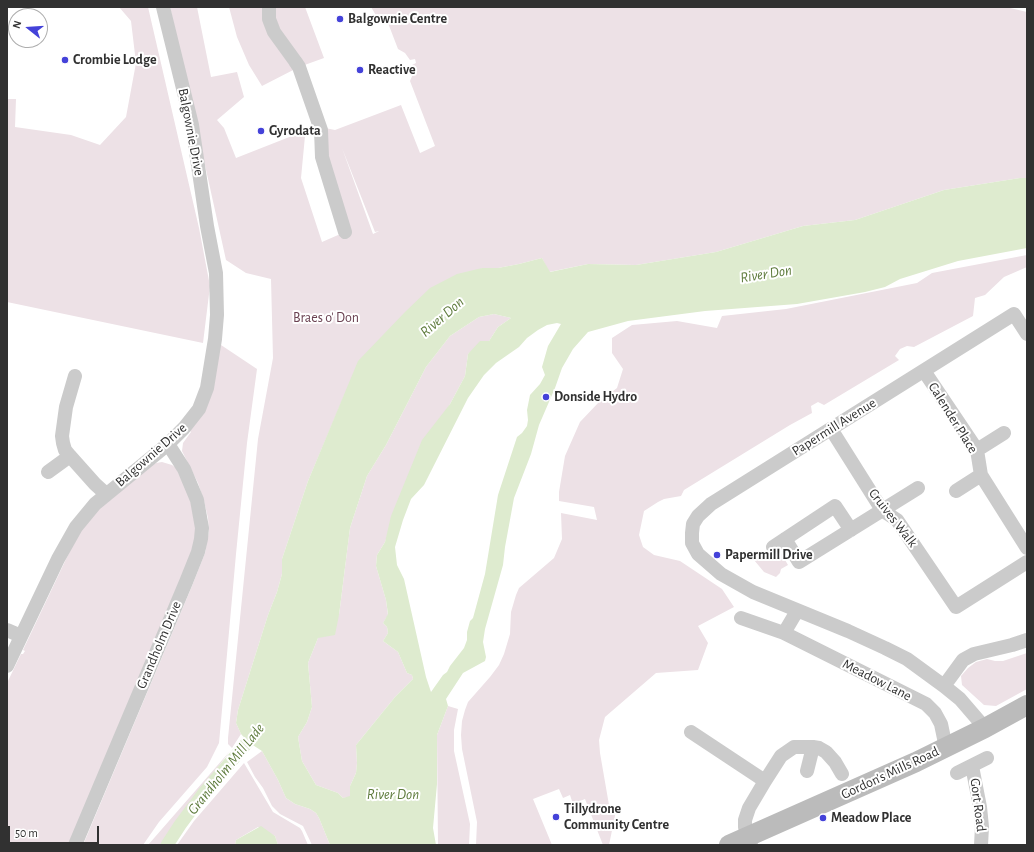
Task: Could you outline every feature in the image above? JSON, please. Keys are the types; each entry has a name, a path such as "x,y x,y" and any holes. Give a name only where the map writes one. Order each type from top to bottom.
{"main road":[{"name":"Gordon's Mills Road","path":"729,845 750,841 850,792 946,748 1027,705"}],"street":[{"name":"Balgownie Drive","path":"7,666 68,540 85,515 106,494 168,444 193,418 199,409 207,388 217,316 216,273 207,226 192,125 163,7"},
{"path":"269,7 269,19 274,32 298,67 321,130 322,157 346,232"},
{"name":"Papermill Avenue","path":"797,611 753,592 721,574 698,554 692,543 692,533 693,524 698,516 711,504 1014,314 1027,334"},
{"name":"Calender Place","path":"924,371 977,450 981,475 1027,548"},
{"path":"75,376 66,407 62,436 65,450 95,484 106,494"},
{"name":"Cruives Walk","path":"831,429 882,510 897,520 956,607 1027,562"},
{"path":"977,450 1004,433"},
{"name":"Grandholm Drive","path":"75,845 198,552 202,528 197,500 184,469 168,444"},
{"path":"48,472 70,456"},
{"path":"956,491 981,475"},
{"path":"851,530 835,506 779,543 799,562 851,530 882,510 918,488"},
{"path":"784,633 797,611 885,648 907,659 944,686 966,705 985,728"},
{"name":"Meadow Lane","path":"741,618 784,633 926,704 935,713 941,724 946,748"},
{"path":"7,630 21,636"},
{"path":"944,686 963,660 974,654 1027,640"},
{"path":"691,732 764,780"},
{"path":"750,841 746,830 745,820 749,808 764,780 781,756 788,750 794,747 813,747 826,752 835,762 842,774"},
{"path":"807,771 813,747"},
{"name":"Gort Road","path":"957,773 987,758"},
{"name":"Gort Road","path":"972,766 980,807 982,827 981,845"}],"green space":[{"path":"119,7 148,7 199,228 210,286 203,343 7,302 7,99 16,99 15,127 71,135 100,145 126,117 136,63 131,21"},
{"name":"Braes o' Don","path":"170,7 197,7 211,77 237,72 244,97 217,120 224,128 236,158 297,134 305,136 301,178 322,242 345,232 328,154 325,128 335,130 401,105 420,153 435,146 410,81 413,74 412,65 416,63 415,59 410,60 405,53 398,49 388,23 383,21 380,22 371,7 1006,7 1027,12 1027,178 944,190 855,220 803,226 716,252 636,265 588,264 549,272 542,258 498,268 482,268 344,396 308,481 282,559 282,574 277,592 268,615 238,710 236,723 241,734 232,748 228,744 228,738 258,439 273,358 271,279 246,273 226,260","holes":["342,148 375,232 379,231 373,234"]},
{"path":"229,7 305,7 324,58 299,67 262,86 249,65 237,37"},
{"path":"1027,255 1027,267 1004,277 985,295 975,298 973,316 914,347 907,346 900,349 895,356 899,360 824,405 818,402 811,406 812,413 684,490 681,496 664,499 644,511 639,535 643,547 654,555 680,561 722,589 734,607 698,626 708,643 698,670 656,673 605,717 599,740 600,753 609,805 616,811 609,845 603,845 585,799 573,804 570,795 563,798 559,789 533,799 552,845 476,845 477,822 462,749 462,721 468,702 499,665 504,654 510,634 511,612 519,588 554,558 562,539 561,513 597,520 594,507 559,501 559,492 565,456 580,422 599,402 617,388 623,369 612,353 612,338 632,325 677,321 717,328 722,316 786,309 917,283 932,273"},
{"path":"494,314 511,318 498,327 489,341 468,354 465,376 389,530 385,542 377,555 376,566 386,600 388,615 383,623 387,627 388,633 383,641 398,652 407,673 412,675 413,679 395,697 356,745 356,773 350,786 350,797 343,798 338,793 316,785 302,761 298,737 307,722 312,707 308,663 318,638 339,615 350,528 367,476 386,445 426,367 450,336 479,317"},
{"path":"218,343 257,369 247,443 219,743 207,767 159,822 143,845 83,845 205,553 209,531 208,518 198,483 182,451 183,443 191,432 189,430"},
{"path":"162,462 176,468 190,498 196,529 193,550 70,845 7,845 7,683 21,654 25,651 23,650 77,536 97,511 151,466"},
{"path":"766,551 770,556 780,551 788,565 781,569 780,573 776,577 764,572 754,560"},
{"path":"1027,653 1027,689 996,706 984,705 962,685 961,676 976,662 987,659 1003,661"},
{"path":"448,706 458,709 454,730 454,751 470,824 469,845 438,845 437,735"},
{"path":"230,751 200,791 163,845 148,845"},
{"path":"262,751 286,798 295,804 310,809 316,813 330,845 312,845 303,826 280,814 272,806 247,762"},
{"path":"244,763 273,812 300,828 308,845 278,845 275,836 258,827 236,840 235,845 177,845 194,821"}],"water":[{"name":"River Don","path":"1027,178 1027,248 958,261 900,279 885,287 865,292 797,304 705,311 628,321 588,332 573,349 562,368 539,425 531,454 514,498 503,565 485,629 483,642 486,657 485,661 463,673 446,699 448,706 437,735 437,784 433,828 436,845 330,845 316,813 310,809 295,804 286,798 262,751 248,742 241,734 236,723 238,710 268,615 277,592 282,574 282,559 308,481 358,361 430,288 457,274 482,268 498,268 542,258 550,272 588,264 636,265 716,252 803,226 855,220 944,190","holes":["494,314 511,318 498,327 489,341 480,341 468,354 465,376 450,404 422,440 391,516 385,542 377,555 376,566 386,600 388,614 383,623 387,627 388,633 383,641 398,652 407,673 412,675 413,679 395,697 356,745 356,773 350,786 350,796 343,798 338,793 316,785 302,761 298,737 307,722 312,707 308,663 318,638 335,635 350,528 367,476 386,445 426,367 450,336 479,317","557,323 561,324 548,346 542,367 545,375 540,384 530,395 527,410 527,426 517,437 498,495 485,574 473,618 470,621 467,632 467,640 464,648 431,692 426,677 404,579 397,565 395,547 403,520 411,499 424,485 468,398 484,375 496,363 519,347 527,338 538,330 547,325"]},
{"path":"261,826 275,836 278,845 235,845 236,840"}],"waterway":[{"name":"Grandholm Mill Lade","path":"167,845 203,794 259,729"}],"place":[{"name":"Balgownie Centre","path":"340,19"},
{"name":"Crombie Lodge","path":"65,60"},
{"name":"Reactive","path":"360,70"},
{"name":"Gyrodata","path":"261,131"},
{"name":"Donside Hydro","path":"546,397"},
{"name":"Papermill Drive","path":"717,555"},
{"name":"Tillydrone Community Centre","path":"556,817"},
{"name":"Meadow Place","path":"823,818"}]}
